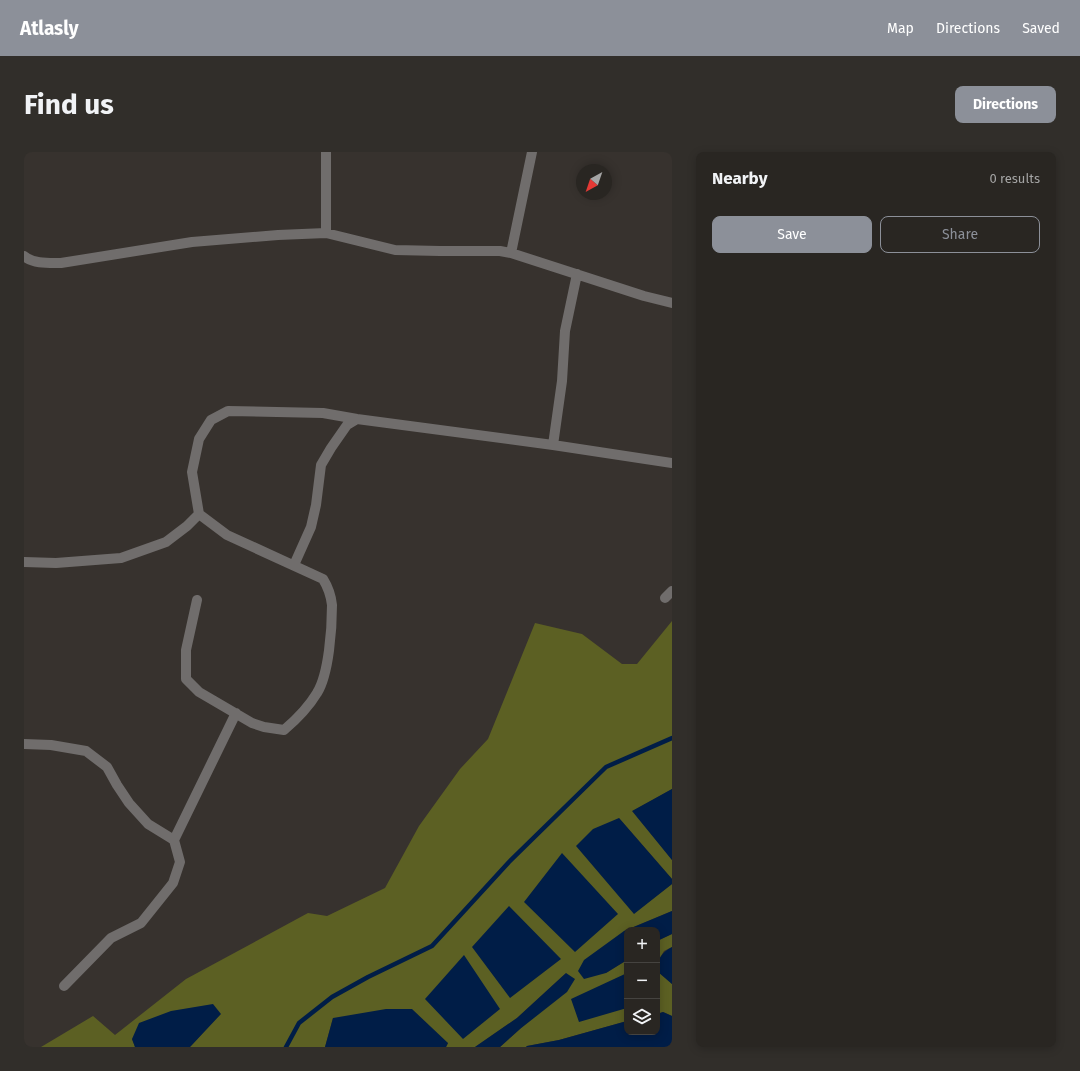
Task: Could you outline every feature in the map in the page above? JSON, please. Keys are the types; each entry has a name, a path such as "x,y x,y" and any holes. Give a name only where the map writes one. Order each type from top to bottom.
{"street":[{"path":"326,152 326,234"},
{"path":"511,253 532,152"},
{"path":"24,256 27,259 41,262 61,263 192,242 278,235 326,234 395,250 500,251 511,253 644,296 672,303"},
{"path":"553,445 562,381 565,331 577,274"},
{"path":"197,600 186,650 186,679 199,692 252,723 264,727 284,730 302,715 318,692 328,661 332,604 328,587 323,579 227,535 199,514 192,472 199,439 211,420 228,411 323,413 672,463"},
{"path":"294,565 311,527 316,505 321,465 330,448 347,425 357,419"},
{"path":"24,562 56,563 121,558 166,542 188,526 199,514"},
{"path":"64,986 111,938 142,923 173,883 180,862 174,840 236,713"},
{"path":"24,744 50,745 86,751 107,767 129,803 148,824 174,840"}],"green space":[{"path":"672,621 672,789 633,811 672,860 672,879 619,818 634,913 672,884 672,911 634,927 624,927 624,931 606,973 624,962 624,1022 559,1040 526,1047 500,1047 520,1029 566,973 517,1018 475,1047 446,1047 448,1043 333,1018 325,1047 190,1047 220,1014 132,1039 135,1047 41,1047 93,1016 115,1035 186,979 308,913 327,916 385,888 419,826 460,769 488,739 535,623 582,634 622,664 637,664"},
{"path":"672,934 672,947 664,951 660,958 660,940"},
{"path":"660,974 672,984 672,1016 663,1012 660,1013"}],"water":[{"path":"672,789 672,860 632,811"},
{"path":"619,818 672,879 672,884 634,914 576,846 593,829"},
{"path":"562,853 618,914 575,952 524,902"},
{"path":"509,906 561,959 510,998 472,947"},
{"path":"672,911 672,934 660,940 660,927 634,927"},
{"path":"624,931 624,962 606,973 584,979 578,971 584,960"},
{"path":"672,947 672,984 660,974 660,958 665,951"},
{"path":"464,955 500,1009 463,1039 425,999"},
{"path":"566,973 575,979 567,992 520,1029 500,1047 475,1047 517,1018"},
{"path":"624,974 624,1009 579,1022 571,999"},
{"path":"213,1004 221,1014 190,1047 135,1047 132,1039 139,1023 171,1011"},
{"path":"386,1009 412,1009 448,1043 446,1047 325,1047 333,1018"},
{"path":"663,1012 672,1016 672,1047 526,1047 559,1040 624,1022 624,1035 660,1035 660,1013"}],"waterway":[{"path":"286,1047 299,1023 332,997 368,977 432,946 509,862 606,767 672,738"}]}
